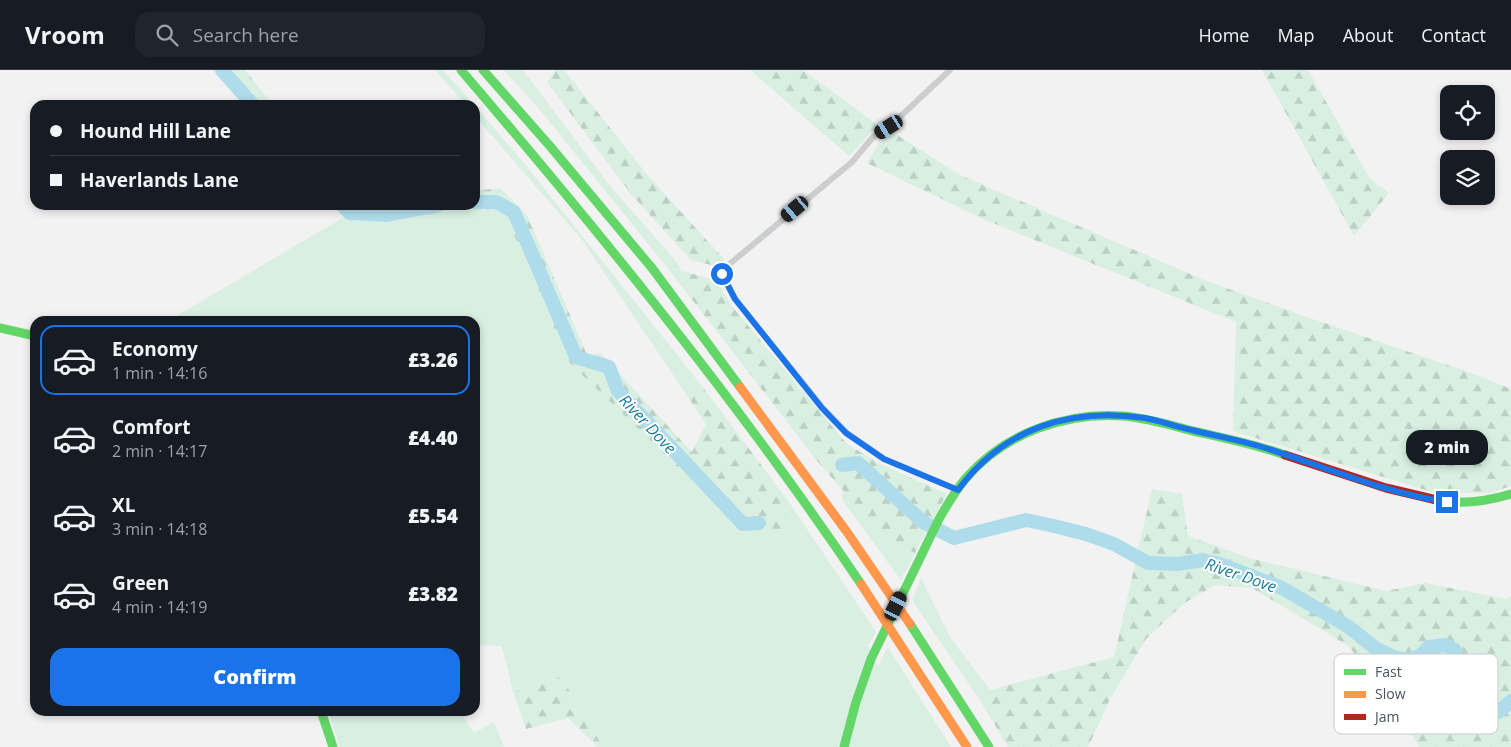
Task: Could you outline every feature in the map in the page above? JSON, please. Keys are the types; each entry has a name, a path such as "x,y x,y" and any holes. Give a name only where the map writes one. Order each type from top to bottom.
{"main road":[{"path":"460,70 540,162 715,381 830,539 879,610 967,747"},
{"path":"483,70 549,145 652,268 847,532 909,623 989,747"},
{"path":"0,328 30,335"},
{"path":"844,747 852,715 871,658 939,520 958,490 968,476 990,456 1014,439 1058,421 1089,415 1146,419 1227,437 1332,472 1430,499 1456,503 1478,502 1493,500 1511,494"},
{"path":"323,716 333,747"}],"street":[{"path":"950,70 889,127 873,137 858,156 722,270 723,279 735,299 822,408 846,433 884,459 958,490"}],"green space":[{"path":"212,70 245,70 269,100 239,100"},
{"path":"435,70 443,70 470,100 462,100"},
{"path":"504,70 523,70 610,186 682,270 666,266 540,110"},
{"path":"556,70 564,70 649,177 725,260 711,265 691,260 631,194 547,82"},
{"path":"750,70 803,70 878,125 849,156"},
{"path":"1262,70 1308,70 1370,179 1389,193 1354,236"},
{"path":"480,112 524,163 702,386 688,397 583,241 480,122"},
{"path":"894,133 960,175 1204,280 1477,375 1511,389 1511,486 1490,493 1432,492 1233,431 1236,322 983,219 867,163 878,144"},
{"path":"500,188 527,215 588,357 600,353 692,452 706,424 688,397 702,386 789,502 783,536 737,531 659,449 569,362 508,221 487,210 480,209 480,190"},
{"path":"480,209 487,210 509,221 569,362 659,449 737,531 782,536 789,502 876,632 868,646 878,667 888,647 951,747 603,747 561,677 513,692 502,646 480,645 480,316 176,316 344,217 385,223 452,210"},
{"path":"338,210 452,210 385,223 344,217"},
{"path":"666,266 717,281 731,305 847,444 880,464 947,494 915,553 885,538 818,462"},
{"path":"1152,489 1182,494 1188,536 1253,559 1386,591 1425,583 1507,599 1511,596 1511,747 1419,747 1412,734 1498,734 1498,654 1355,654 1347,645 1252,588 1215,585 1183,604 1146,639 1110,699 1088,747 1008,747 981,702 990,690 1114,657"},
{"path":"843,490 885,538 915,553 901,580 842,500"},
{"path":"921,578 950,637 990,690 981,702 912,600"},
{"path":"561,677 603,747 598,747 568,718 526,729 513,692"},
{"path":"330,716 463,716 474,733 494,722 504,747 340,747"}],"waterway":[{"name":"River Dove","path":"222,70 249,100"},
{"name":"River Dove","path":"480,202 496,202 514,212 576,357 609,367 618,391 743,524 759,523"},
{"name":"River Dove","path":"347,210 350,213 387,215 413,210"},
{"name":"River Dove","path":"842,465 858,463 923,522 954,538 1026,520 1086,534 1114,544 1148,563 1178,564 1203,560 1220,564 1282,588 1349,627 1375,648 1387,654"},
{"name":"River Dove","path":"1422,654 1429,647 1445,645 1455,650 1456,654"},
{"name":"River Dove","path":"1498,712 1511,701"}],"traffic: fast":[{"path":"461,70 669,321 767,451 861,584"},
{"path":"483,70 549,145 652,268 740,387"},
{"path":"0,328 30,335"},
{"path":"844,747 856,702 871,659 939,519 966,478 999,449 1037,429 1058,422 1079,418 1123,416 1150,420 1285,455"},
{"path":"1441,501 1476,501 1511,494"},
{"path":"910,624 989,747"},
{"path":"323,716 333,747"}],"traffic: slow":[{"path":"740,387 847,532 910,624"},
{"path":"861,584 967,747"}],"traffic: jam":[{"path":"1285,455 1386,488 1441,501"}],"route":[{"path":"722,274 735,299 822,408 846,433 868,450 884,459 958,490 968,476 990,456 1014,439 1044,425 1058,421 1073,417 1102,415 1146,419 1227,437 1401,492 1447,502"}]}
